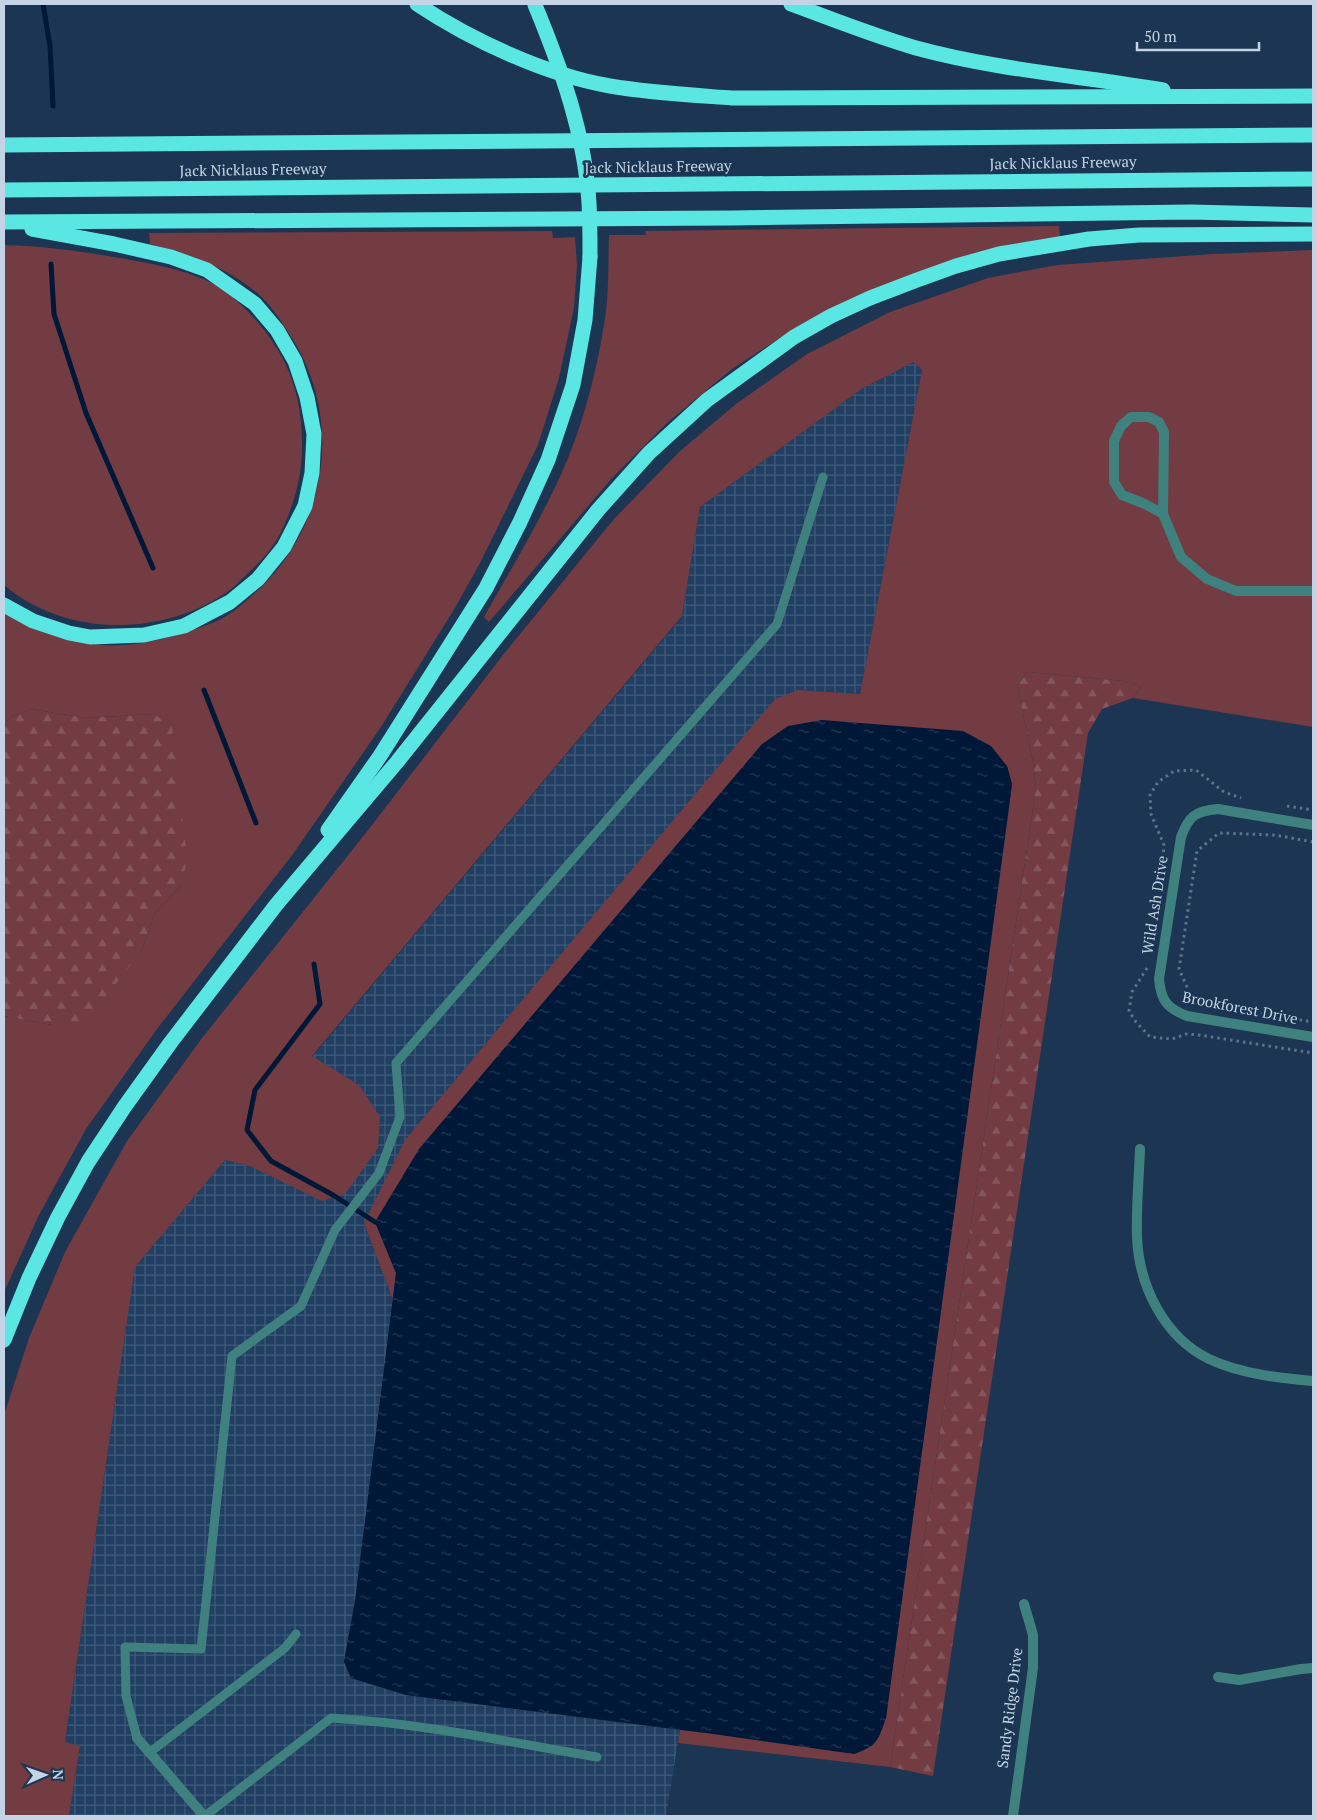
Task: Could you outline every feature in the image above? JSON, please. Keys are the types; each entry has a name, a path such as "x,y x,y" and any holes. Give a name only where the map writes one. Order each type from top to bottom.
{"highway":[{"path":"418,4 436,17 479,40 522,59 571,76 609,86 667,94 732,98 1313,96"},
{"path":"4,1340 29,1278 58,1217 88,1162 159,1058 276,905 380,756 486,588 520,522 548,460 573,385 585,320 590,257 589,202 577,132 557,58 534,4"},
{"path":"791,4 916,48 989,63 1201,96"},
{"name":"Jack Nicklaus Freeway","path":"4,145 1313,135"},
{"name":"Jack Nicklaus Freeway","path":"4,190 1313,179"},
{"path":"4,223 732,218 1181,212 1313,215"},
{"path":"4,223 171,257 207,270 232,286 255,304 277,330 295,361 306,397 314,434 312,473 305,506 284,547 258,579 230,602 184,626 144,636 90,637 69,633 33,621 4,605"},
{"path":"276,905 397,762 598,510 649,453 707,400 794,337 870,298 956,266 999,254 1089,239 1138,235 1313,234"}],"street":[{"path":"1163,514 1145,504 1122,495 1114,482 1114,441 1121,426 1131,417 1149,417 1159,422 1164,432 1163,514 1181,557 1207,579 1236,592 1313,592"},
{"name":"Wild Ash Drive","path":"1164,1001 1160,992 1159,979 1181,837 1186,824 1194,815 1206,810 1218,809 1313,825"},
{"name":"Brookforest Drive","path":"1164,1001 1173,1011 1188,1016 1313,1037"},
{"path":"1140,1149 1137,1219 1139,1255 1148,1291 1169,1326 1183,1342 1219,1363 1262,1374 1313,1381"},
{"name":"Sandy Ridge Drive","path":"1013,1816 1033,1668 1033,1635 1024,1604"},
{"path":"1218,1677 1239,1680 1313,1668"},
{"path":"137,1738 205,1816"}],"lane":[{"path":"137,1738 126,1696 125,1647 202,1649 232,1356 301,1306 334,1230 379,1173 400,1116 396,1064 777,624 823,477"},
{"path":"149,1752 285,1648 296,1634"},
{"path":"205,1816 331,1718 356,1719 423,1728 597,1757"}],"path":[{"path":"1161,873 1164,844 1151,814 1150,795 1158,782 1174,770 1196,770 1224,792 1250,800"},
{"path":"1286,806 1313,810"},
{"path":"1313,842 1276,835 1218,833 1197,851 1179,969 1191,996 1214,1005 1313,1022"},
{"path":"1148,967 1132,992 1129,1011 1150,1037 1172,1039 1186,1034 1199,1035 1313,1053"}],"shaded area":[{"path":"914,362 922,370 860,694 798,690 364,1223 393,1300 355,1601 344,1661 351,1678 406,1695 680,1730 666,1816 69,1816 80,1746 65,1743 135,1267 225,1160 250,1166 359,1085 312,1057 682,617 700,507 863,388"}],"green space":[{"path":"1059,226 1060,237 861,295 800,325 732,369 667,423 613,477 489,622 484,617 557,484 581,422 594,375 606,311 609,235 646,235 645,231"},
{"path":"552,231 553,238 575,237 577,265 574,308 559,378 538,445 480,563 455,608 381,727 293,854 157,1029 86,1129 39,1215 4,1292 4,1016 52,1025 142,950 155,913 182,885 153,714 86,718 31,709 12,716 4,725 4,608 89,642 106,645 155,640 214,622 228,615 242,604 280,567 298,538 312,507 320,474 322,441 319,407 310,374 295,343 277,316 262,297 232,275 206,262 150,244 149,233"},
{"path":"4,245 50,248 111,256 166,267 196,276 216,285 236,300 254,318 276,347 288,369 299,404 302,453 297,488 286,521 270,550 226,593 200,607 172,618 143,624 113,625 84,622 55,614 28,602 4,585"},
{"path":"1313,250 1313,727 1133,698 1141,687 1123,681 1028,672 1017,685 1033,762 1036,788 890,1767 678,1743 680,1730 706,1733 886,1718 1008,816 1012,784 1007,766 375,1222 396,1273 393,1300 364,1223 405,1140 775,699 798,690 860,694 922,370 914,362 863,388 700,507 682,616 312,1056 359,1085 380,1117 378,1148 346,1193 322,1201 250,1166 225,1160 135,1267 65,1742 80,1746 69,1816 4,1816 4,1415 29,1338 65,1252 127,1141 202,1038 365,834 503,655 614,519 679,452 736,404 807,354 890,312 988,278 1057,265 1213,254"},
{"path":"1028,672 1123,681 1141,687 1133,698 1102,709 1088,733 933,1776 890,1767 1036,788 1033,762 1017,685"},
{"path":"31,709 86,718 153,714 172,726 187,858 182,885 155,913 142,950 95,1011 75,1026 52,1025 4,1016 4,725 12,716"}],"water":[{"path":"822,720 963,731 991,746 1007,766 1012,784 886,1718 879,1737 873,1745 854,1754 406,1695 351,1678 344,1662 355,1601 396,1273 375,1222 419,1149 762,744 788,726"}],"waterway":[{"path":"43,4 50,46 53,106"},
{"path":"51,264 54,314 86,413 153,568"},
{"path":"204,690 256,823"},
{"path":"314,964 320,1004 255,1090 247,1130 271,1161 333,1195 375,1222"}]}
